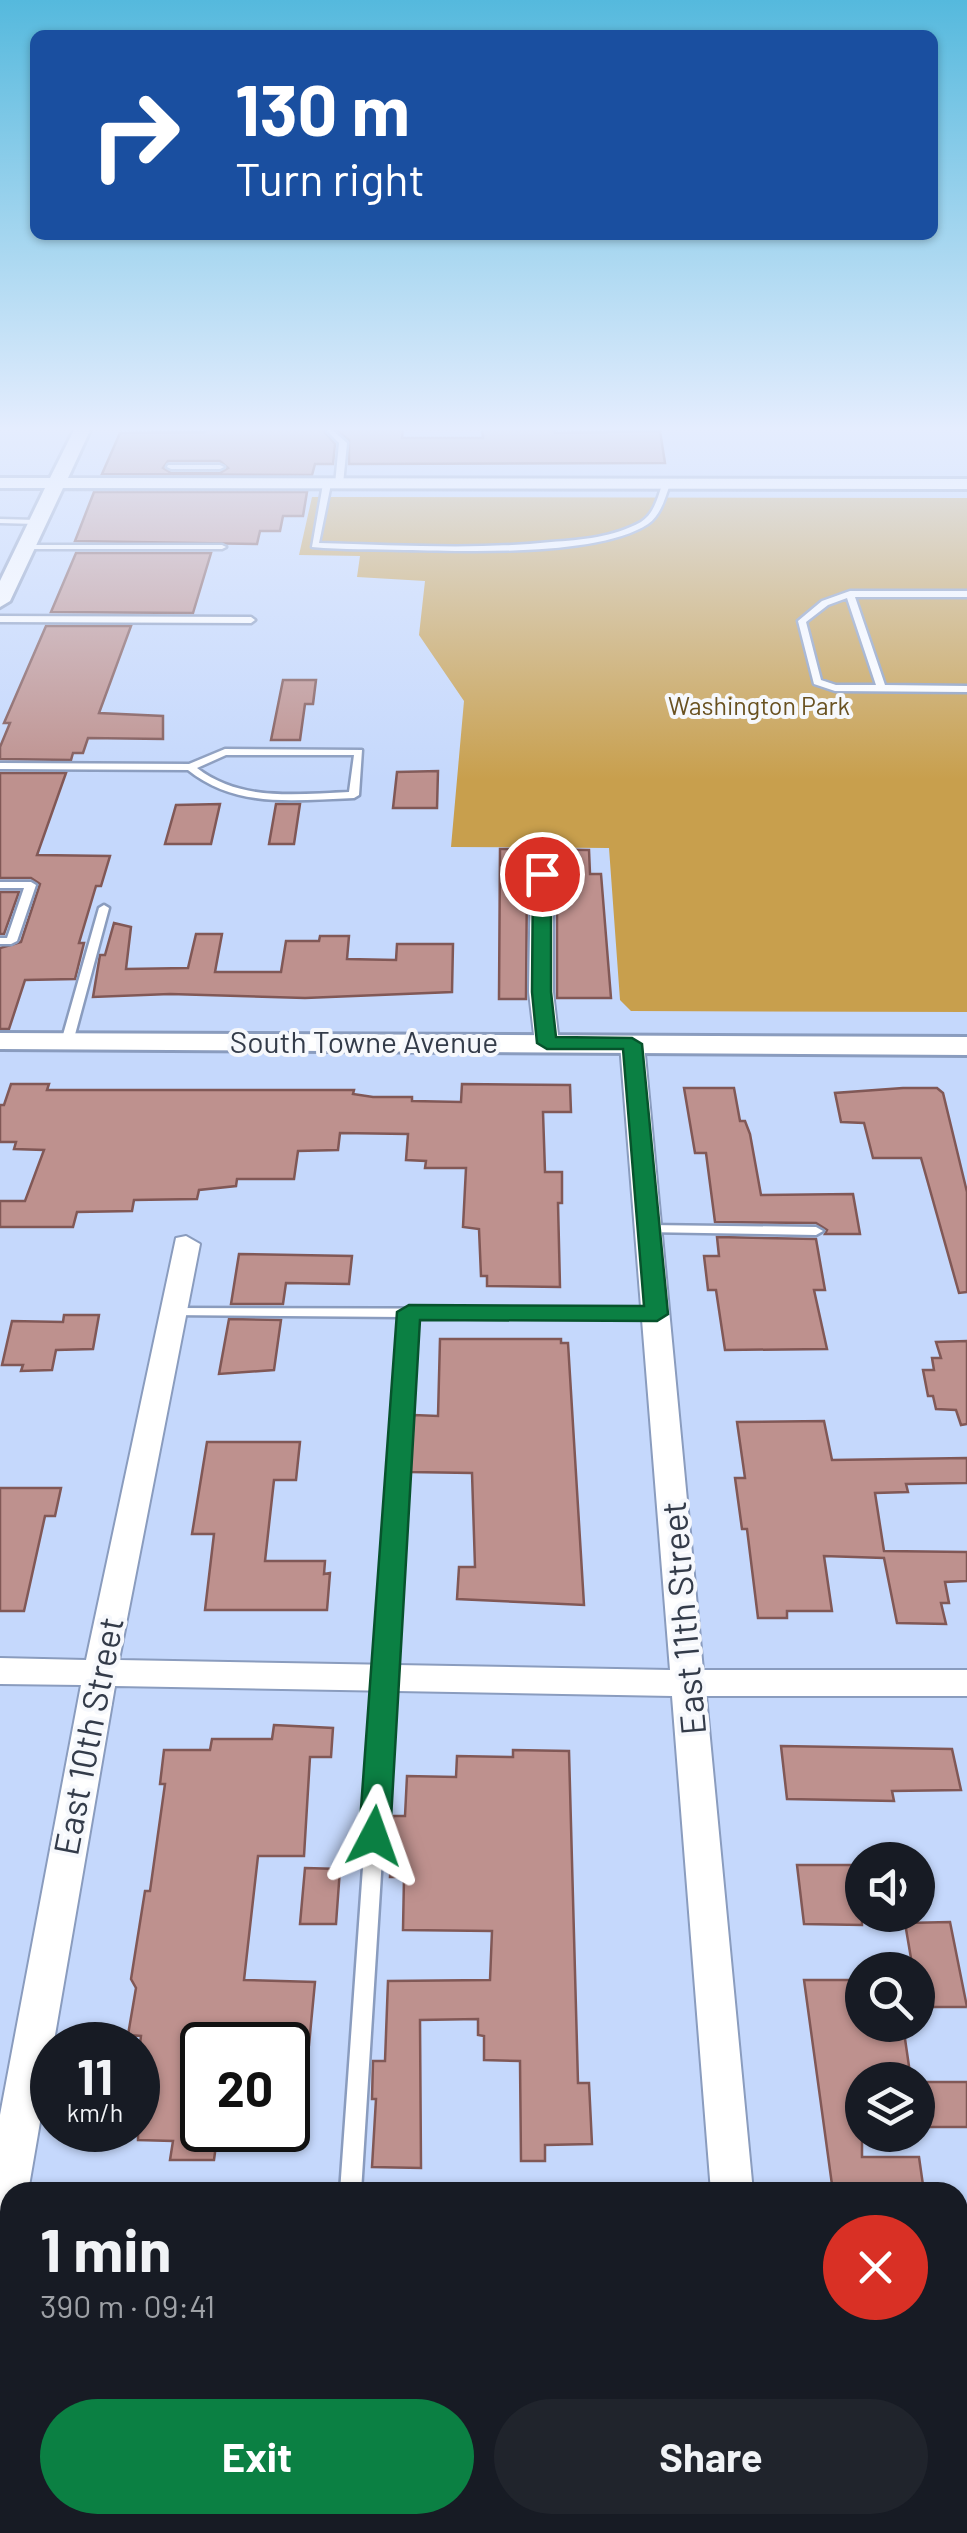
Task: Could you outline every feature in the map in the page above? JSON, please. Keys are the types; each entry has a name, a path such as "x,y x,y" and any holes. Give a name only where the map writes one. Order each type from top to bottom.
{"street":[{"path":"0,601 7,573 26,544"},
{"path":"542,874 541,992 547,1043"},
{"name":"South Towne Avenue","path":"0,1041 967,1046"},
{"name":"East 11th Street","path":"632,1044 731,2182"},
{"name":"East 10th Street","path":"8,2182 100,1672 186,1244"},
{"path":"0,1671 690,1684 967,1683"}],"lane":[{"path":"316,544 555,544"},
{"path":"25,547 222,547"},
{"path":"967,594 850,594 825,604 802,621 817,682 835,688 967,689"},
{"path":"850,594 881,688"},
{"path":"0,619 251,620"},
{"path":"0,766 190,767 225,752 359,752 354,796 244,796 200,778 190,767"},
{"path":"0,885 31,885 10,941 0,941"},
{"path":"66,1042 104,908"},
{"path":"649,1229 816,1232"},
{"path":"173,1312 657,1314"},
{"path":"351,2182 409,1312"}],"green space":[{"name":"Washington Park","path":"301,544 967,544 967,1012 631,1011 620,1000 609,848 451,847 464,701 419,635 425,581 357,577 360,556 299,555"}],"building":[{"path":"76,553 211,553 193,613 51,612"},
{"path":"46,626 131,626 99,713 163,716 163,739 88,738 83,753 73,753 71,760 0,759 0,747 10,723 4,723"},
{"path":"283,680 316,680 313,704 305,704 300,740 271,740"},
{"path":"438,771 437,808 393,808 397,772"},
{"path":"0,773 66,773 37,855 110,856 101,886 96,886 79,943 84,943 75,979 25,980 9,1029 0,1029 0,948 21,942 40,884 31,878 0,878"},
{"path":"220,804 211,844 165,844 176,805"},
{"path":"276,804 300,804 294,844 269,844"},
{"path":"500,849 589,850 590,874 601,874 611,998 557,998 557,874 540,865 527,874 526,999 499,999"},
{"path":"0,892 19,892 4,934 0,934"},
{"path":"114,923 131,927 126,969 188,968 196,934 222,934 215,972 281,972 286,941 319,941 320,936 349,936 347,959 396,960 397,944 453,944 452,992 305,998 170,994 93,997 100,955 105,955"},
{"path":"11,1084 49,1084 47,1090 354,1090 353,1094 373,1097 461,1102 462,1084 570,1085 571,1112 543,1112 545,1172 562,1172 562,1203 558,1203 560,1287 487,1286 487,1276 481,1276 479,1229 463,1227 466,1168 425,1168 426,1161 406,1160 408,1134 340,1133 338,1150 298,1151 294,1179 237,1179 236,1186 199,1190 197,1199 134,1200 132,1211 77,1212 73,1227 0,1227 0,1201 25,1201 44,1150 14,1149 16,1142 0,1142 0,1105 4,1105"},
{"path":"684,1088 734,1088 740,1121 745,1121 750,1134 761,1195 853,1194 860,1234 825,1234 827,1230 816,1223 715,1222 706,1153 695,1153"},
{"path":"937,1088 943,1093 967,1192 967,1292 959,1293 921,1158 873,1158 864,1123 841,1122 835,1093"},
{"path":"717,1237 816,1239 825,1290 814,1290 827,1349 725,1350 716,1290 708,1290 704,1256 719,1256"},
{"path":"239,1254 352,1256 349,1284 286,1283 283,1304 231,1304"},
{"path":"64,1315 99,1315 93,1349 56,1350 52,1370 21,1371 23,1365 2,1365 12,1321 63,1322"},
{"path":"229,1319 281,1320 274,1370 219,1374"},
{"path":"440,1339 561,1339 561,1343 568,1343 584,1605 457,1599 459,1567 475,1567 472,1473 410,1472 414,1415 438,1416"},
{"path":"967,1341 967,1424 961,1425 956,1410 936,1409 933,1396 928,1396 923,1370 934,1370 932,1358 941,1358 936,1342"},
{"path":"824,1421 832,1460 967,1458 967,1483 906,1484 908,1492 875,1493 884,1551 967,1552 967,1581 945,1582 949,1603 941,1603 946,1624 897,1623 884,1558 824,1556 832,1611 787,1611 787,1618 758,1618 747,1529 742,1529 735,1478 745,1478 737,1422"},
{"path":"207,1442 300,1442 296,1480 274,1480 265,1561 325,1561 324,1574 330,1573 327,1610 205,1610 214,1534 192,1534"},
{"path":"0,1488 61,1488 55,1516 45,1516 24,1611 0,1611"},
{"path":"274,1725 333,1728 331,1757 310,1757 304,1856 258,1856 244,1980 315,1982 310,2034 310,2022 180,2022 180,2152 215,2152 214,2160 170,2160 173,2141 160,2141 160,2022 130,2022 136,1988 131,1979 145,1891 150,1891 165,1784 160,1784 164,1750 210,1750 212,1739 272,1739"},
{"path":"781,1746 952,1749 961,1790 892,1791 894,1801 787,1799"},
{"path":"513,1750 569,1751 578,2083 589,2083 592,2144 545,2145 545,2161 521,2161 520,2061 484,2060 484,2036 478,2035 478,2019 420,2020 421,2168 372,2167 376,2099 372,2099 373,2061 385,2061 388,1981 490,1980 492,1931 403,1930 404,1877 390,1877 393,1816 405,1816 407,1776 456,1777 457,1756 513,1757"},
{"path":"797,1865 845,1865 845,1925 804,1924"},
{"path":"305,1868 340,1869 336,1924 300,1924"},
{"path":"935,1922 950,1922 967,2007 935,2007 935,1952 910,1952 907,1932 935,1932"},
{"path":"804,1980 845,1980 845,2042 905,2042 908,2062 845,2062 845,2152 862,2152 862,2157 919,2157 923,2182 832,2182"},
{"path":"935,2082 967,2082 967,2127 935,2127"}],"route":[{"path":"374,1836 409,1312 657,1314 632,1044 547,1043 541,992 542,874"}]}
